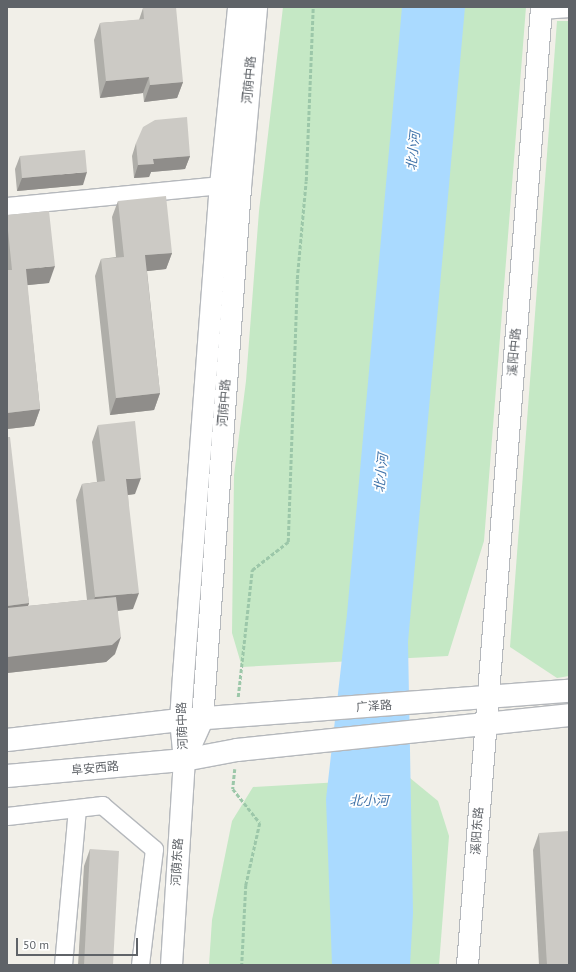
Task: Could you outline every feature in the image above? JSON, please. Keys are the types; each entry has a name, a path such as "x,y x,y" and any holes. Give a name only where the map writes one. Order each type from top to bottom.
{"main road":[{"name":"广泽路","path":"180,720 569,691"},
{"path":"184,760 237,750 428,732 486,723 569,715"},
{"path":"7,740 180,720"},
{"name":"阜安西路","path":"7,776 184,760"}],"street":[{"name":"河荫中路","path":"184,760 180,720 220,185 238,7"},
{"name":"河荫中路","path":"184,760 202,719 240,187 256,7"},
{"path":"541,8 569,8"},
{"name":"溪阳中路","path":"486,697 541,8"},
{"path":"7,206 220,185"},
{"name":"溪阳东路","path":"467,965 486,723 486,697"},
{"name":"河荫东路","path":"171,965 184,760"},
{"path":"7,816 102,805 154,849 140,965"},
{"path":"63,965 77,809"}],"path":[{"path":"237,716 252,570 288,542 297,286 306,181 313,7"},
{"path":"237,750 233,789 260,822 246,885 242,965"}],"green space":[{"path":"283,7 526,7 484,541 448,656 242,667 232,633 234,475 246,381 259,211"},
{"path":"557,21 569,21 569,676 557,678 510,647"},
{"path":"410,778 438,801 449,836 439,965 209,965 212,920 232,821 253,787"}],"water":[{"name":"北小河","path":"402,7 465,7 408,642 413,913 410,965 332,965 326,799 347,614"}],"building":[{"path":"176,7 183,82 150,85 149,77 106,81 100,23 144,19 143,8"},
{"path":"187,117 190,156 153,159 154,164 138,165 136,143 143,127 155,120"},
{"path":"85,150 87,172 22,178 20,156"},
{"path":"166,196 172,253 145,255 160,393 116,398 101,259 124,257 118,201"},
{"path":"49,211 55,266 26,269 40,409 7,413 7,270 12,270 7,215"},
{"path":"135,421 141,478 126,479 139,593 95,597 82,484 105,481 98,425"},
{"path":"7,437 10,437 29,603 7,606"},
{"path":"116,597 121,637 112,645 7,657 7,608"},
{"path":"569,831 569,965 547,965 539,833"},
{"path":"90,849 119,851 113,965 84,965"}]}
